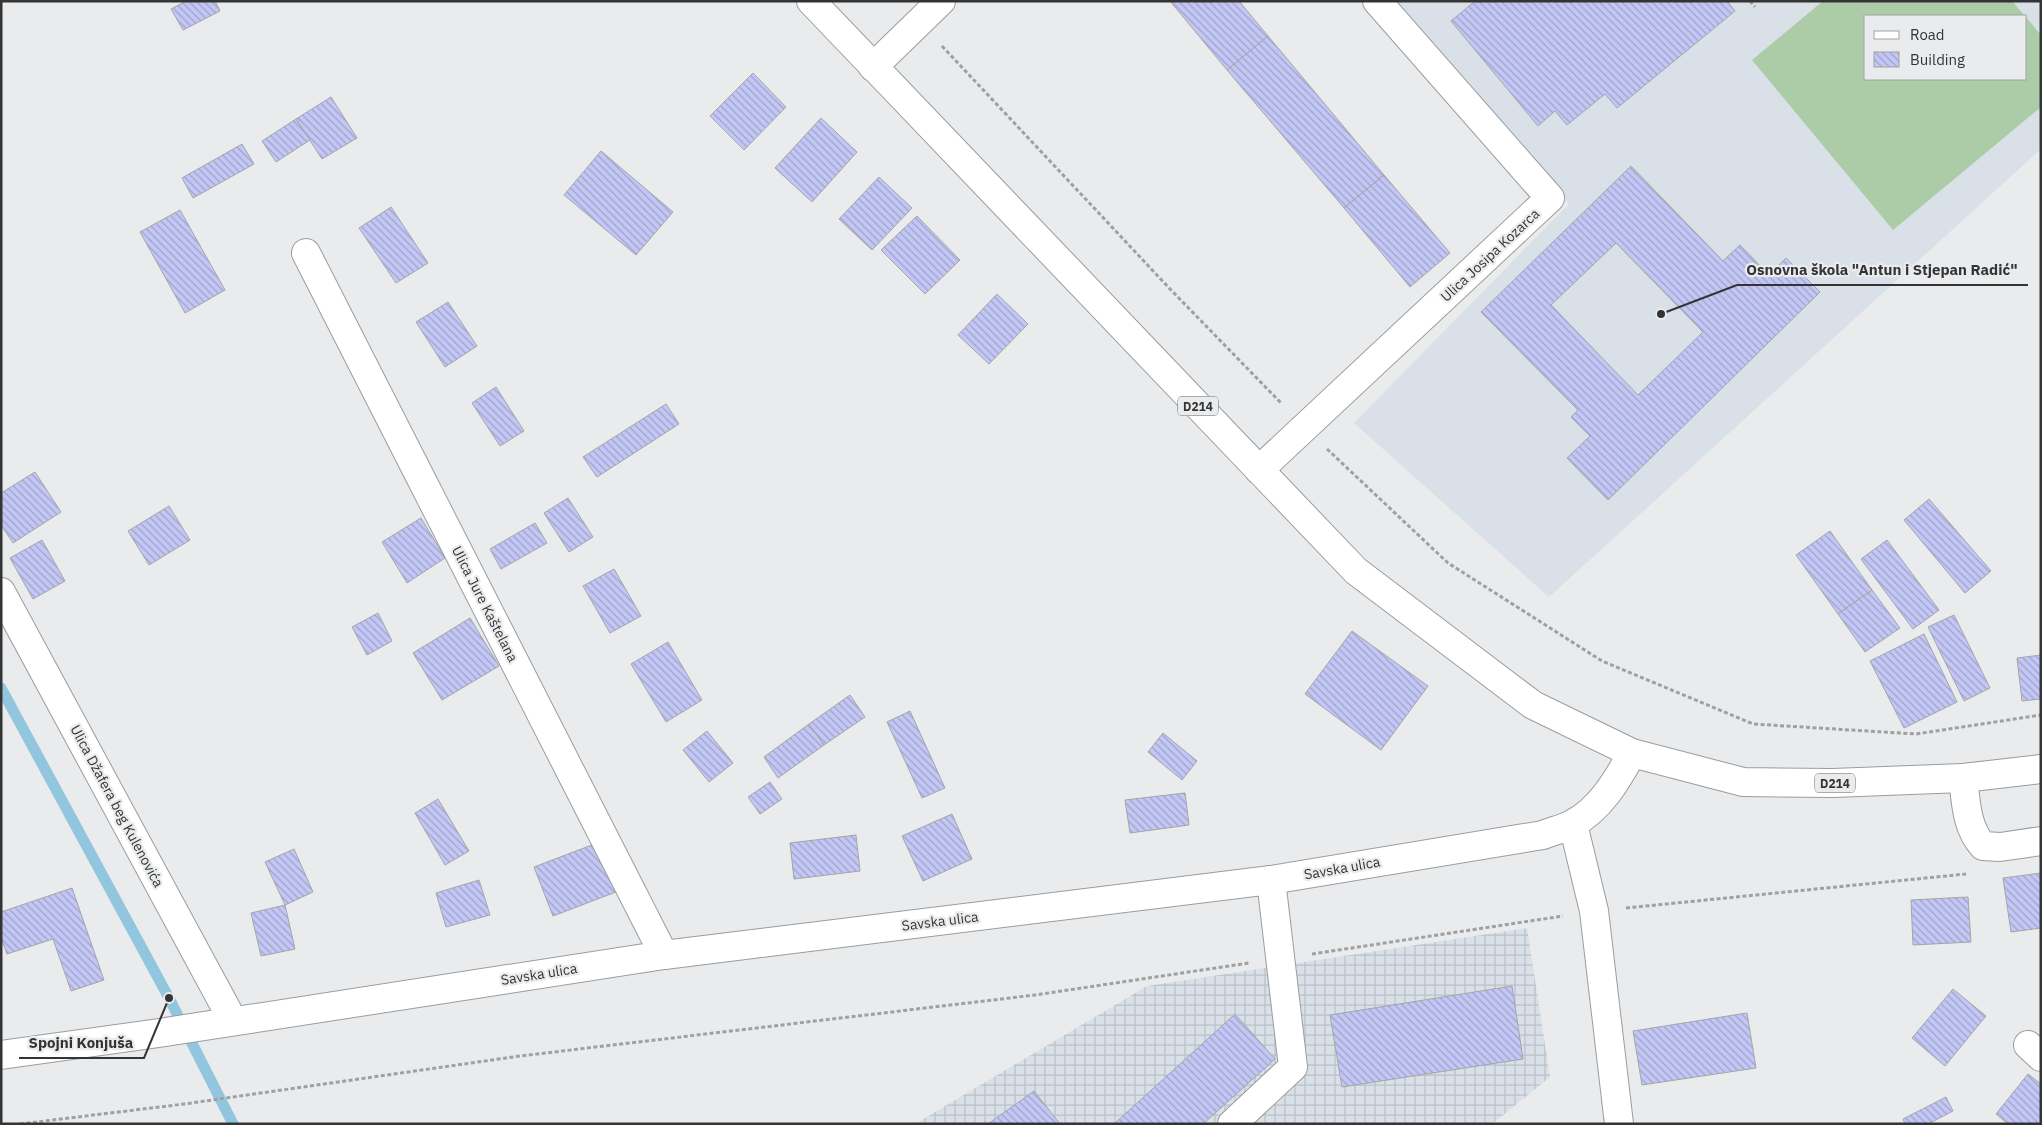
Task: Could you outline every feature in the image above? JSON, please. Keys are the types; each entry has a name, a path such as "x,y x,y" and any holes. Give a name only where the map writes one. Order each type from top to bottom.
{"street":[{"name":"D214","path":"811,1 1356,572 1533,705 1632,753 1743,782 1833,783 1963,778 2041,769"},
{"path":"873,67 941,1"},
{"name":"Ulica Josipa Kozarca","path":"1259,470 1550,198 1386,4"},
{"name":"Ulica Jure Kaštelana","path":"306,253 664,955"},
{"name":"Ulica Džafera beg Kulenovića","path":"1,592 223,1022"},
{"name":"Savska ulica","path":"1,1055 159,1033 664,955 1271,880 1543,835 1574,824 1595,806 1614,784 1632,753"},
{"path":"1963,778 1969,821 1975,837 1984,846 2000,847 2041,841"},
{"path":"1574,824 1594,911 1619,1124"},
{"path":"1232,1124 1293,1067 1282,958 1271,880"}],"path":[{"path":"1750,1 1755,7"},
{"path":"919,22 1171,290 1305,428 1448,563 1602,661 1753,724 1916,734 2041,715"},
{"path":"20,1124 184,1104 520,1056 1035,995 1594,911 1972,873"}],"shaded area":[{"path":"1380,1 2041,1 2041,149 1549,597 1354,423 1569,204"},
{"path":"1527,928 1550,1077 1492,1124 915,1124 1147,986"}],"green space":[{"path":"1823,1 2012,1 2024,15 1864,15 1864,80 2027,80 2027,18 2041,35 2041,107 1893,230 1752,60"}],"building":[{"path":"186,1 215,1 220,11 183,30 171,9"},
{"path":"1170,1 1239,1 1268,36 1227,70"},
{"path":"1475,1 1727,1 1735,11 1617,108 1605,94 1567,125 1555,111 1538,126 1451,21"},
{"path":"1268,36 1384,175 1344,208 1227,70"},
{"path":"753,73 786,107 744,150 710,116"},
{"path":"331,97 357,138 322,159 296,119"},
{"path":"821,118 857,152 812,202 775,168"},
{"path":"296,119 310,140 276,162 262,141"},
{"path":"242,144 254,164 193,198 182,178"},
{"path":"601,151 673,212 636,255 564,195"},
{"path":"1631,166 1723,261 1740,245 1769,275 1786,258 1820,292 1608,500 1567,458 1590,436 1571,417 1578,410 1481,312","holes":["1616,243 1703,332 1638,395 1551,305"]},
{"path":"1384,175 1450,253 1410,287 1344,208"},
{"path":"879,177 912,208 872,250 839,219"},
{"path":"391,207 428,263 396,283 359,228"},
{"path":"180,210 225,290 185,313 140,232"},
{"path":"917,216 960,260 925,294 881,250"},
{"path":"997,294 1028,324 989,364 958,335"},
{"path":"448,302 477,346 445,367 416,322"},
{"path":"496,387 524,431 500,446 472,403"},
{"path":"666,404 679,424 597,477 583,457"},
{"path":"35,472 61,512 13,543 1,525 1,493"},
{"path":"568,498 593,537 569,552 544,513"},
{"path":"1929,499 1991,571 1965,593 1904,520"},
{"path":"169,506 190,540 149,565 128,531"},
{"path":"421,518 445,558 407,583 382,542"},
{"path":"535,523 547,543 501,569 490,549"},
{"path":"1830,531 1872,590 1838,614 1796,555"},
{"path":"42,540 65,581 33,599 10,558"},
{"path":"1887,540 1939,610 1913,629 1861,559"},
{"path":"614,569 641,616 610,633 583,586"},
{"path":"1872,590 1900,628 1865,652 1838,614"},
{"path":"378,613 392,641 367,655 352,627"},
{"path":"1954,615 1990,688 1964,701 1928,627"},
{"path":"470,618 499,666 442,700 413,653"},
{"path":"1352,631 1428,686 1381,750 1305,694"},
{"path":"1924,634 1957,702 1904,728 1870,661"},
{"path":"668,642 702,700 666,722 631,664"},
{"path":"2041,655 2041,699 2022,701 2017,658"},
{"path":"850,695 865,717 824,745 809,724"},
{"path":"910,711 945,788 922,798 887,722"},
{"path":"809,724 824,745 778,778 764,757"},
{"path":"707,731 733,763 709,782 683,750"},
{"path":"1163,733 1197,761 1182,780 1148,752"},
{"path":"770,782 782,799 760,814 748,797"},
{"path":"1185,793 1189,825 1130,833 1125,800"},
{"path":"438,799 469,851 445,865 415,813"},
{"path":"952,814 972,859 923,881 902,836"},
{"path":"856,835 860,871 794,879 790,843"},
{"path":"597,843 616,892 553,916 534,867"},
{"path":"294,849 313,892 285,905 265,862"},
{"path":"2041,873 2041,928 2011,932 2003,878"},
{"path":"479,880 490,915 446,927 436,893"},
{"path":"72,888 104,980 71,991 53,939 7,954 1,937 1,912"},
{"path":"1968,897 1971,942 1913,945 1911,900"},
{"path":"285,905 295,949 261,956 251,913"},
{"path":"1512,986 1523,1059 1342,1087 1330,1015"},
{"path":"1953,989 1986,1016 1945,1066 1912,1038"},
{"path":"1747,1013 1756,1068 1642,1085 1633,1031"},
{"path":"1235,1014 1275,1059 1203,1124 1114,1124"},
{"path":"2028,1074 2041,1084 2041,1124 2008,1124 1996,1114"},
{"path":"1034,1091 1060,1124 988,1124"},
{"path":"1946,1097 1953,1111 1928,1124 1905,1124 1903,1119"}],"waterway":[{"path":"1,688 169,998 233,1124"}],"place":[{"name":"Osnovna škola \"Antun i Stjepan Radić\"","path":"1661,314"},
{"name":"Spojni Konjuša","path":"169,998"}]}
